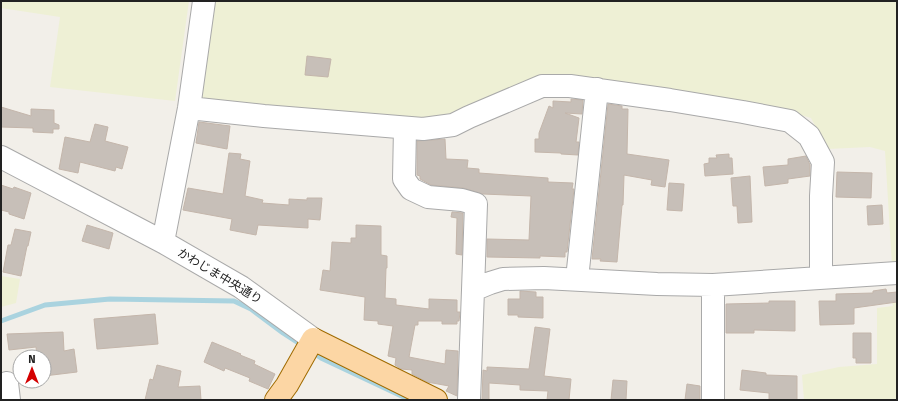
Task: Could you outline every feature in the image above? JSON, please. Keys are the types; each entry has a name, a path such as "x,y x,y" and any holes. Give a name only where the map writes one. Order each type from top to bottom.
{"main road":[{"name":"かわじま中央通り","path":"313,339 432,399"},
{"path":"276,400 287,385 313,339"}],"street":[{"path":"163,242 189,108 204,1"},
{"path":"189,108 264,116 423,129 453,125 542,86 570,86 736,110 790,121 809,136 823,162 821,196 821,277"},
{"path":"577,279 597,89"},
{"path":"405,128 404,179 411,189 428,197 462,200 476,204 469,400"},
{"name":"かわじま中央通り","path":"1,156 163,242 241,287 313,339"},
{"path":"473,290 503,279 544,278 657,284 713,285 897,273"},
{"path":"713,285 713,400"}],"green space":[{"path":"1,1 189,1 175,101 50,87 60,17 1,8"},
{"path":"212,1 897,1 897,264 892,265 885,151 870,147 827,149 811,118 777,108 652,86 548,74 442,117 406,118 199,102"},
{"path":"1,276 20,279 16,303 1,307"},
{"path":"897,298 897,400 804,400 802,375 839,367 877,364 877,308 893,306 891,299"}],"building":[{"path":"307,56 331,59 328,77 305,75"},
{"path":"571,99 583,100 582,114 565,113 579,118 576,142 579,142 578,155 535,152 535,139 539,139 539,133 549,106 553,108 553,101 571,102"},
{"path":"608,104 622,106 622,109 628,109 627,154 669,160 665,187 651,185 652,180 624,175 623,205 617,262 592,259"},
{"path":"1,107 31,116 31,109 54,110 54,123 59,125 59,129 53,129 53,133 33,132 33,128 1,127"},
{"path":"199,122 230,126 227,149 196,143"},
{"path":"95,124 108,127 105,141 128,147 122,169 116,167 115,171 80,162 78,173 59,169 65,137 90,142"},
{"path":"445,139 446,159 468,160 467,168 479,169 479,173 548,178 548,182 573,183 572,189 574,189 567,252 565,252 565,257 487,257 487,239 529,240 531,196 483,194 463,188 431,185 420,179 420,176 417,175 417,141"},
{"path":"229,153 241,154 240,159 250,161 245,196 263,200 262,203 289,205 289,199 307,200 307,198 322,198 320,220 308,219 308,228 258,225 256,235 230,230 232,219 183,210 188,188 223,194"},
{"path":"729,154 729,158 732,158 733,174 705,176 704,164 709,163 709,158 717,158 716,155"},
{"path":"806,156 810,165 810,176 788,179 788,183 765,186 763,167 788,165 788,159"},
{"path":"837,172 872,173 871,198 836,197"},
{"path":"750,176 752,222 738,223 737,206 733,206 731,178"},
{"path":"669,183 684,184 682,211 667,210"},
{"path":"1,185 13,189 14,187 31,193 24,219 1,210"},
{"path":"882,205 883,224 868,225 867,206"},
{"path":"452,212 463,213 462,255 456,254 457,218 451,217"},
{"path":"87,225 113,233 109,249 82,241"},
{"path":"356,225 381,226 381,255 387,256 385,298 396,299 396,305 429,309 429,299 457,300 457,312 460,312 459,321 457,321 457,324 442,324 442,321 418,321 418,325 415,325 409,357 445,364 446,350 458,351 457,396 446,391 449,386 427,382 412,374 412,370 401,369 395,365 396,358 388,356 393,326 378,324 378,321 364,320 365,297 320,290 323,270 330,271 332,242 351,243 351,238 356,238"},
{"path":"15,229 31,232 21,276 3,272 8,245 11,245"},
{"path":"886,289 887,293 897,292 897,302 854,308 854,324 820,325 819,301 836,301 836,294 873,293 873,291"},
{"path":"520,291 536,292 536,297 543,297 543,318 508,315 508,299 520,299"},
{"path":"769,301 795,301 795,331 754,330 754,333 726,333 726,304 769,303"},
{"path":"155,314 158,344 97,349 94,319"},
{"path":"535,327 550,329 544,376 571,379 569,400 547,400 548,391 520,390 520,385 489,383 489,400 482,400 483,370 487,371 487,367 529,369"},
{"path":"63,332 64,351 74,349 77,372 52,375 52,349 36,349 36,347 9,350 7,334"},
{"path":"853,333 871,333 871,363 856,363 856,358 853,358"},
{"path":"212,342 255,361 254,364 275,374 268,389 249,381 250,378 225,368 224,371 204,362"},
{"path":"157,365 181,371 178,387 200,386 201,400 145,400 150,379 153,380"},
{"path":"742,370 766,373 766,375 797,376 797,400 769,400 769,393 740,390"},
{"path":"613,380 627,381 626,400 611,400"},
{"path":"687,384 700,386 700,400 685,400"}],"waterway":[{"path":"1,321 45,305 110,299 234,301 251,309 303,346"},
{"path":"312,352 321,358 410,400"}]}
